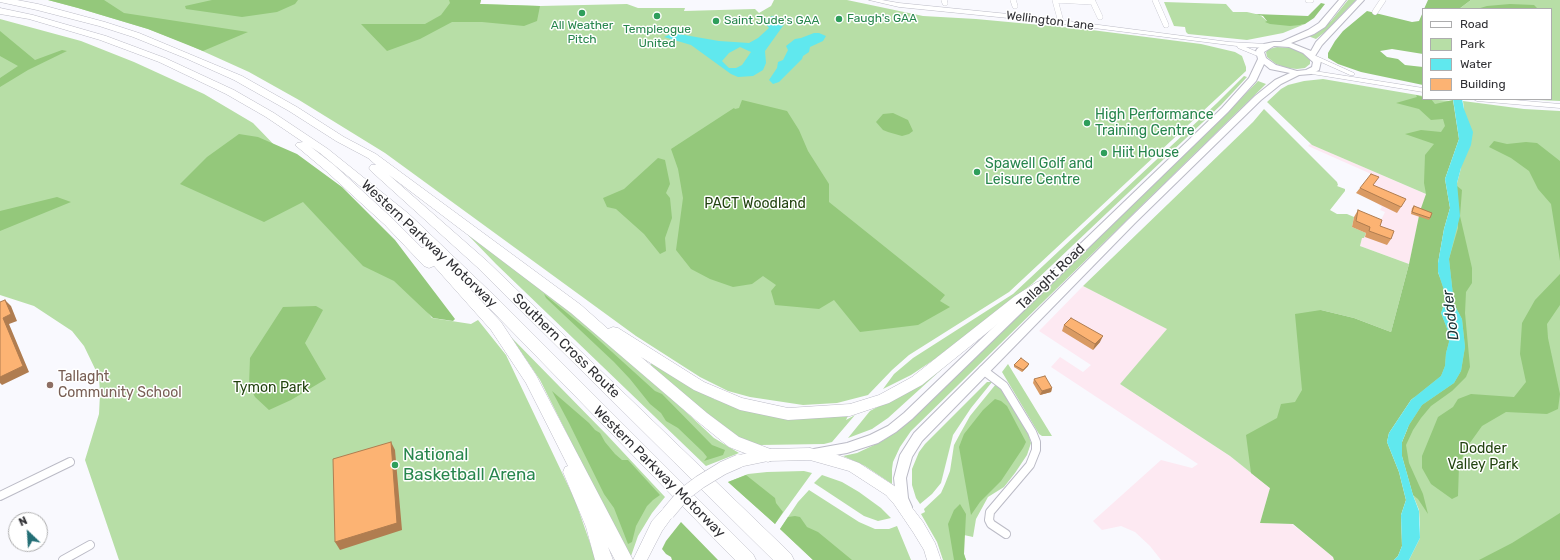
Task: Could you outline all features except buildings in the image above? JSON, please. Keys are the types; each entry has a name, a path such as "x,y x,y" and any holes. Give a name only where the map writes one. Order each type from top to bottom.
{"highway":[{"path":"3,0 38,7 102,24 136,35 238,78 293,109 340,139 378,160 576,309 702,417 734,442 768,454"},
{"name":"Western Parkway Motorway","path":"0,11 30,17 102,38 162,60 230,92 270,115 324,151 405,217 494,303 747,560"},
{"path":"270,115 299,143 330,168 389,222 511,348"},
{"name":"Southern Cross Route","path":"340,139 393,182 482,264 785,560"},
{"path":"380,196 399,222 433,256 496,326 511,348 531,379 624,560"},
{"path":"576,309 699,386 740,404 788,414 811,414 850,410 884,399 902,391 922,378 1020,299 1042,285"},
{"path":"558,432 569,468 594,527 604,560"}],"main road":[{"path":"1267,46 1282,44 1311,32 1322,25 1343,0"},
{"path":"1313,56 1319,44 1361,0"},
{"path":"1261,57 1273,67 1297,73 1308,72 1316,68 1317,61 1313,56 1299,48 1282,44"},
{"name":"Tallaght Road","path":"810,454 847,448 874,439 892,429 943,382 1225,110 1258,72 1261,50 1267,46"},
{"name":"Tallaght Road","path":"907,511 902,498 900,478 906,455 918,437 983,370 1258,98 1278,82 1297,73"},
{"path":"640,560 655,531 684,494 723,468 739,461 768,454 810,454 835,460 873,478 891,491 907,511 918,526 930,548 934,560"}],"street":[{"name":"Wellington Lane","path":"872,0 906,6 1061,22 1229,44 1267,46"},
{"path":"1013,0 1015,6"},
{"path":"1061,22 1056,0 1092,1 1100,17"},
{"path":"1155,0 1166,25"},
{"path":"1375,12 1383,0"},
{"name":"Wellington Lane","path":"1229,44 1261,57"},
{"path":"1313,56 1342,70 1372,81"},
{"path":"1308,72 1422,90"},
{"path":"1480,100 1560,106"},
{"path":"983,370 1004,386 1032,432 1036,442 1036,450 1030,464 990,512 989,520 991,524 1006,534"},
{"path":"0,496 70,462"},
{"path":"63,560 90,545"}],"shaded area":[{"path":"1310,144 1426,194 1419,217 1409,264 1360,246 1362,237 1352,227 1354,217 1378,226 1385,212 1380,210 1382,207 1366,196 1378,177 1308,146"},
{"path":"1083,286 1168,329 1120,384 1230,456 1270,488 1260,523 1292,524 1333,557 1334,560 1161,560 1150,546 1135,532 1121,526 1102,530 1093,521 1161,460 1192,468 1198,464 1051,367 1060,357 1083,372 1091,365 1039,331"}],"green space":[{"path":"48,0 481,0 480,4 540,6 627,4 638,8 685,8 684,11 755,9 759,13 771,6 774,0 847,0 923,16 976,19 1084,29 1201,44 1235,52 1242,56 1246,71 1009,292 909,355 868,395 837,403 803,405 750,397 728,391 700,377 636,336 385,153 299,100 249,72 187,44 148,29"},
{"path":"48,0 104,0 124,13 248,32 203,51 148,29"},
{"path":"212,0 298,0 295,4 277,12 242,17 186,9 185,6"},
{"path":"449,0 481,0 480,4 540,6 537,21 524,26 482,22 452,22 420,39 387,51 361,24 425,24 441,15 450,3"},
{"path":"1348,0 1356,0 1326,31 1316,39 1308,36 1331,21"},
{"path":"1428,0 1471,0 1460,8 1424,8"},
{"path":"1471,0 1560,0 1560,101 1538,100 1552,100 1552,8 1460,8"},
{"path":"1164,2 1226,4 1233,12 1247,12 1260,15 1267,21 1300,25 1305,24 1283,33 1247,40 1188,34 1185,27 1174,26"},
{"path":"1321,3 1325,4 1314,18 1305,24 1300,25 1290,26 1270,24 1265,22 1267,21 1263,16 1255,14 1308,16"},
{"path":"1510,4 1534,5 1537,8 1480,8"},
{"path":"1367,11 1412,22 1419,21 1422,14 1422,54 1392,49 1380,51 1387,57 1398,59 1405,65 1422,67 1422,85 1361,72 1338,64 1328,58 1328,53 1343,31"},
{"name":"Tymon Park","path":"0,19 81,41 134,62 204,94 253,123 397,272 432,318 471,324 478,320 506,355 575,500 596,560 119,560 85,460 99,414 99,377 84,346 72,331 34,306 0,295"},
{"path":"0,31 35,60 62,50 67,51 28,70 0,87 0,78 18,66 0,56"},
{"path":"1277,47 1292,48 1304,54 1310,59 1310,64 1305,68 1297,69 1287,68 1276,64 1267,57 1266,52 1269,49"},
{"path":"1244,76 1247,77 1221,105 1032,284 935,359 911,375 883,389 894,374 913,358 1013,294"},
{"path":"1323,79 1422,96 1422,100 1453,101 1426,194 1312,145 1267,102 1281,89 1288,85 1304,81"},
{"path":"1258,81 1266,84 911,431 900,447 893,462 892,484 865,466 843,456 857,453 884,440 902,426 1228,112"},
{"path":"1416,95 1422,97 1422,100 1432,100 1435,104 1453,100 1459,139 1445,179 1450,208 1444,229 1438,263 1438,272 1444,290 1445,302 1441,313 1448,331 1449,342 1445,366 1441,376 1411,400 1389,433 1387,442 1399,472 1406,500 1401,515 1402,546 1398,556 1394,560 1334,560 1333,557 1293,524 1260,523 1270,488 1251,473 1246,435 1277,418 1281,404 1295,402 1302,390 1295,314 1321,310 1354,318 1391,332 1409,264 1420,211 1426,194 1424,183 1425,155 1434,144 1405,134 1421,130 1441,132 1445,126 1443,119 1431,120 1419,109 1396,103 1417,97"},
{"name":"PACT Woodland","path":"742,100 787,111 799,130 808,151 829,184 829,202 945,295 940,301 950,307 918,325 860,332 834,300 819,309 775,305 771,291 776,285 763,276 752,284 733,287 710,279 691,269 676,250 683,198 678,169 671,149 734,108 739,108"},
{"name":"Dodder Valley Park","path":"1463,101 1524,109 1560,111 1560,560 1409,560 1420,538 1419,510 1413,495 1402,456 1457,192 1457,183 1461,168 1464,109"},
{"path":"1264,109 1337,182 1337,186 1345,189 1330,210 1337,214 1347,214 1354,217 1352,227 1366,233 1364,238 1362,238 1360,246 1409,264 1391,332 1354,318 1321,310 1310,387 1270,488 1230,456 1120,384 1167,329 1083,286 1253,122"},
{"path":"893,113 908,120 913,131 902,136 883,130 876,122 883,114"},
{"path":"239,134 258,137 297,154 342,187 395,240 455,319 453,321 433,318 394,281 363,266 303,202 264,222 180,184 207,157"},
{"path":"1494,141 1507,144 1526,142 1537,143 1560,161 1560,261 1551,204 1538,189 1529,171 1511,158 1489,147"},
{"path":"658,158 665,160 670,184 666,193 670,198 672,218 665,238 666,251 660,254 644,234 616,209 607,207 603,198 624,189"},
{"path":"1457,186 1462,190 1460,216 1472,268 1472,283 1466,292 1465,313 1470,367 1466,377 1452,391 1431,406 1421,418 1406,445 1409,463 1423,494 1428,514 1418,499 1413,495 1402,456 1402,442 1409,425 1422,405 1454,383 1461,371 1465,347 1462,319 1454,304 1449,259 1458,228"},
{"path":"57,197 71,202 0,231 0,211"},
{"path":"466,233 571,312 656,384 714,438 739,453 706,466 496,264"},
{"path":"1560,274 1560,305 1547,324 1548,338 1560,394 1558,409 1547,414 1506,412 1482,426 1467,447 1459,465 1458,496 1452,499 1431,484 1422,468 1422,456 1438,417 1453,407 1458,399 1471,394 1514,397 1526,382 1520,354 1522,323 1535,300"},
{"path":"544,294 590,332 655,391 662,394 712,445 725,450 723,455 704,461 707,457 703,452 678,428 666,421 661,413 650,404 614,362 546,298"},
{"path":"316,306 323,310 305,343 326,379 291,400 269,410 255,397 249,385 250,358 283,307"},
{"path":"511,337 607,435 665,497 652,513 638,536 630,559 540,380"},
{"path":"952,360 888,418 872,429 848,438 870,411 903,393"},
{"path":"654,362 714,399 739,408 790,418 848,416 846,420 855,415 832,442 824,444 760,445 731,434 650,365"},
{"path":"1008,364 1052,436 1042,436 1039,434 1002,372"},
{"path":"987,382 992,382 971,408 953,435 941,483 932,494 920,504 916,498 912,485 912,469 919,452 925,444"},
{"path":"996,384 1004,392 1028,433 1031,443 1027,455 1004,487 988,497 976,519 973,537 964,535 964,554 966,560 943,560 937,542 921,514 925,512 924,509 941,493 950,471 954,445 970,416"},
{"path":"552,391 600,433 615,454 622,460 628,460 660,495 647,506 636,526 632,542 628,544 614,508 604,494"},
{"path":"995,399 1001,401 1007,406 1026,442 1001,481 980,502 971,515 959,447 964,434 983,410"},
{"path":"804,471 812,473 775,524 728,482 748,474"},
{"path":"746,475 775,498 776,503 783,512 775,524 728,482"},
{"path":"822,475 842,482 859,492 881,508 891,518 878,521 864,516 814,483"},
{"path":"809,490 859,522 875,529 889,529 897,526 911,560 813,560 780,529 798,502"},
{"path":"960,504 966,514 964,554 966,560 954,560 948,524 954,510"},
{"path":"1560,513 1560,560 1479,560 1512,543"},
{"path":"788,517 800,517 807,527 818,532 852,560 813,560 780,529"},
{"path":"681,522 718,560 672,560 671,557 666,554 662,549 666,541"}],"water":[{"path":"773,16 783,18 785,23 765,51 766,63 763,70 753,76 738,77 731,74 691,45 664,37 673,33 719,41 749,43 758,38 769,28 764,22 767,18","holes":["740,47 751,52 742,65 736,68 729,68 722,61 729,53"]},
{"path":"814,33 819,33 826,36 823,41 810,47 809,52 803,56 802,59 779,82 773,84 769,80 777,68 778,62 783,60 788,50 786,46 795,39"},
{"name":"Dodder","path":"1453,100 1462,100 1473,132 1471,145 1461,168 1457,183 1460,216 1449,259 1454,304 1462,319 1465,347 1461,371 1454,383 1422,405 1409,425 1402,442 1402,456 1419,511 1420,538 1409,560 1394,560 1398,556 1402,546 1401,515 1406,500 1399,472 1387,442 1389,433 1411,400 1441,376 1445,366 1449,342 1448,331 1441,313 1445,302 1444,290 1438,272 1438,263 1444,229 1450,208 1445,179 1459,139"}],"place":[{"name":"All Weather Pitch","path":"582,13"},
{"name":"Templeogue United","path":"657,16"},
{"name":"Faugh's GAA","path":"839,19"},
{"name":"Saint Jude's GAA","path":"716,21"},
{"name":"High Performance Training Centre","path":"1087,123"},
{"name":"Hiit House","path":"1104,153"},
{"name":"Spawell Golf and Leisure Centre","path":"977,172"},
{"name":"Tallaght Community School","path":"50,385"},
{"name":"National Basketball Arena","path":"395,465"}]}
